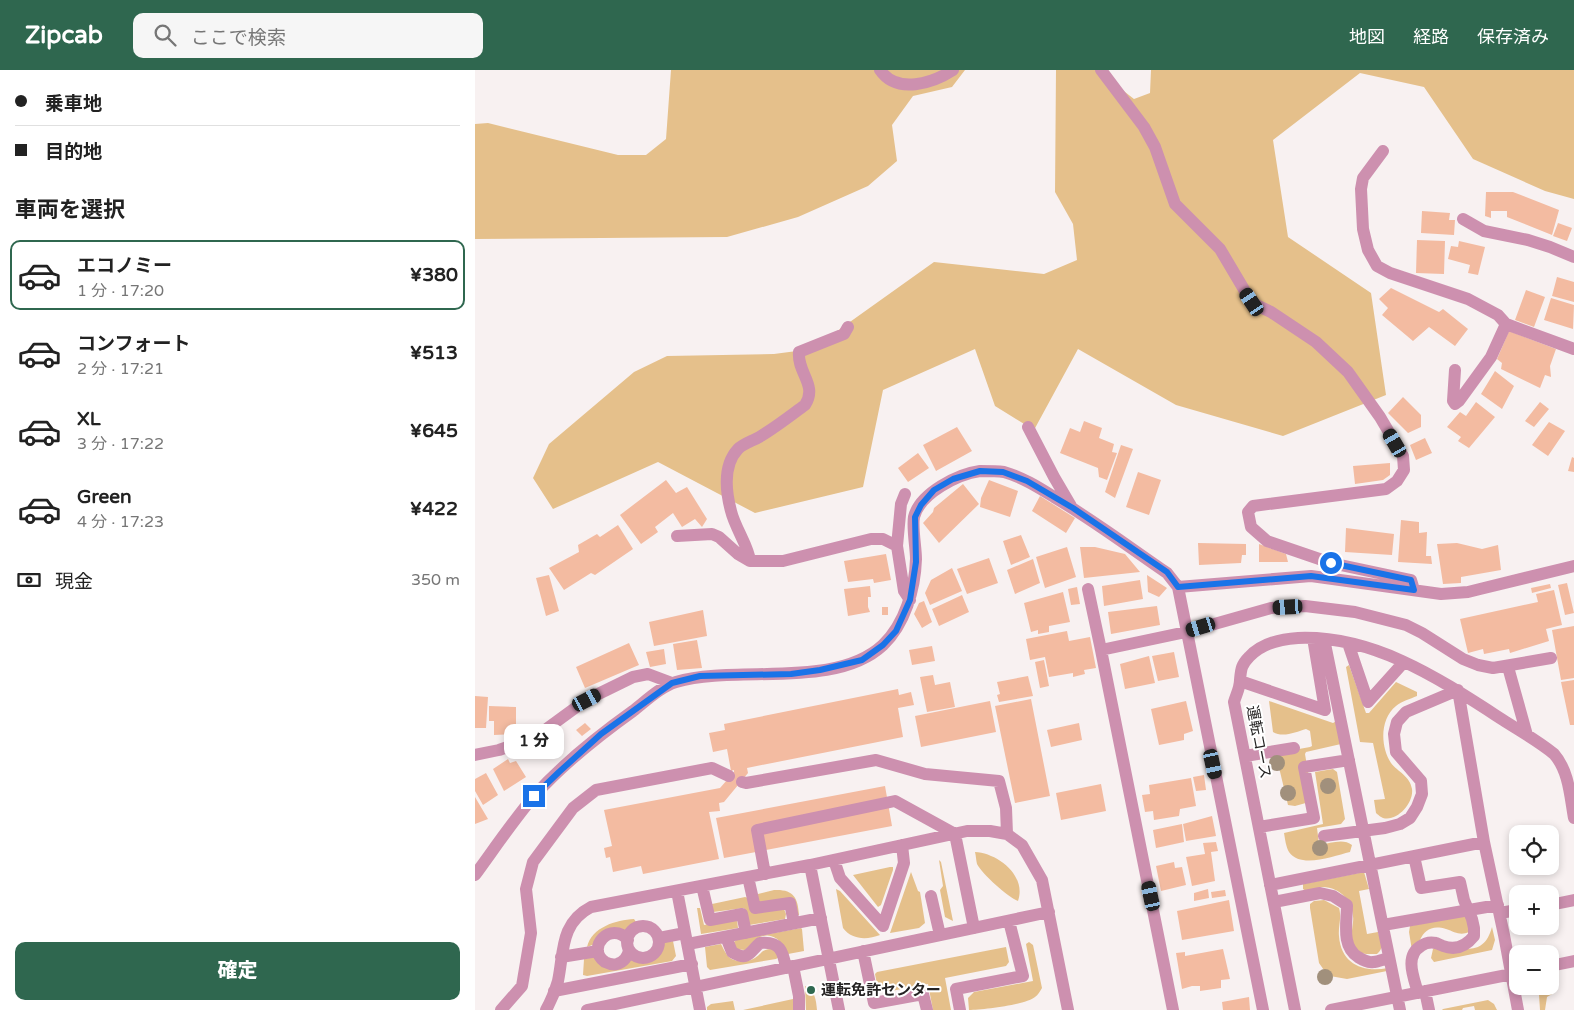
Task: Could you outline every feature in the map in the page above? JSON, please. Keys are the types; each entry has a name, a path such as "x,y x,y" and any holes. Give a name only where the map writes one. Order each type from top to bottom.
{"street":[{"path":"880,70 883,75 899,84 921,84 933,81 953,70"},
{"path":"1101,70 1144,127 1155,147 1175,204 1220,249 1252,302 1271,312 1316,342 1348,372 1380,416 1403,456 1404,470 1397,481 1386,489 1253,506 1248,512 1251,527 1267,541 1331,563 1411,580 1414,590"},
{"path":"1383,151 1363,178 1361,189 1363,230 1368,250 1377,266 1390,273 1468,299 1498,314 1506,324 1574,349"},
{"path":"1463,219 1484,231 1528,240 1574,257"},
{"path":"1455,370 1453,401 1455,404 1491,357 1506,324"},
{"path":"750,561 749,553 737,531 731,511 727,493 727,467 738,449 760,437 790,416 805,405 809,399 810,390 798,360 799,352 844,334 848,327"},
{"path":"1028,427 1053,477 1073,508"},
{"path":"475,875 534,796 601,734 672,683 700,676 791,674 845,666 862,660 883,645 896,631 910,600 916,562 915,517 921,505 934,490 953,479 980,471 1003,472 1027,481 1073,508 1167,572 1178,587 1263,1010"},
{"path":"905,494 901,504 897,546 904,590 910,600"},
{"path":"677,536 712,534 719,536 738,554 750,561 783,561 871,539 883,539 897,546"},
{"path":"1178,587 1311,576 1441,594 1468,592 1574,566"},
{"path":"1088,589 1173,1010"},
{"path":"1101,650 1186,632 1271,608 1305,606 1355,612 1406,625 1478,666 1508,667 1551,658"},
{"path":"1240,681 1325,710 1319,638"},
{"path":"1319,638 1349,760 1400,1010"},
{"name":"運転コース","path":"1295,1010 1234,702 1240,681 1240,670 1249,656 1263,646 1278,640 1319,638 1348,643 1377,651 1404,662 1458,690 1554,754 1565,772 1574,818"},
{"path":"1348,643 1368,702 1404,662"},
{"path":"1508,667 1527,735"},
{"path":"475,755 499,750 525,741 545,730 587,700 633,677 648,674 672,683"},
{"path":"1325,836 1399,824 1410,818 1422,794 1421,781 1396,752 1393,734 1397,722 1406,712 1458,690 1484,842 1509,952"},
{"path":"1245,756 1294,748"},
{"path":"743,782 876,760 925,774 999,781 1006,808 1007,834"},
{"path":"1259,827 1314,818 1304,767 1349,760"},
{"path":"501,1010 522,986 531,933 526,889 533,862 573,808 596,790 712,768 729,776"},
{"path":"765,874 757,830 895,801 955,834 974,928"},
{"path":"546,1010 554,991 564,942 569,930 574,920 591,907 835,860 967,831 991,831 1007,834 1023,845 1042,880 1068,1010"},
{"path":"1270,885 1484,842"},
{"path":"835,860 840,878 883,926 905,864 902,846"},
{"path":"1414,856 1421,888 1460,882 1474,928 1474,936 1463,946 1456,949 1437,943 1426,943 1414,952 1411,959 1429,1010"},
{"path":"810,865 839,1010"},
{"path":"748,877 755,908 789,903 794,923"},
{"path":"702,886 710,920 741,914 746,933"},
{"path":"677,891 700,1010"},
{"path":"1274,902 1320,893 1333,896 1347,905 1346,933 1349,949 1353,954 1365,961 1373,962 1389,958"},
{"path":"931,896 940,936"},
{"path":"1559,903 1574,900"},
{"path":"1383,925 1467,910 1509,910"},
{"path":"587,1010 1049,912"},
{"path":"659,938 726,937 821,918"},
{"path":"960,1010 956,989 1023,976 1009,921"},
{"path":"659,938 652,929 642,926 633,930 629,945 626,958 622,962 613,964 604,961 598,951 599,943 606,935 617,933 625,937 629,945 636,956 647,958 659,947 659,938"},
{"path":"726,937 732,952 741,956 748,955 760,943 769,943 777,946 790,967 799,996 799,1010"},
{"path":"561,957 598,951"},
{"path":"863,951 874,1003 923,994 927,1010"},
{"path":"1559,964 1574,961"},
{"path":"554,991 692,964"},
{"path":"1331,1010 1379,1005 1397,997 1509,974"},
{"path":"1516,995 1518,1010"}],"shaded area":[{"path":"671,70 965,70 952,87 913,96 892,125 897,161 868,186 798,217 727,237 475,239 475,124 488,123 618,155 646,155 666,139"},
{"path":"1056,70 1104,70 1107,78 1134,99 1150,93 1151,70 1574,70 1574,199 1545,191 1473,159 1424,87 1360,73 1273,140 1288,237 1371,293 1386,395 1283,436 1176,405 1078,349 1034,430 995,406 975,349 883,390 863,487 755,513 658,462 553,509 533,478 549,444 634,372 667,356 774,354 812,349 934,262 1044,274 1077,260 1073,224 1055,192"},
{"path":"1349,665 1366,713 1369,713 1396,682 1417,692 1417,696 1403,701 1391,711 1384,725 1383,733 1387,756 1391,763 1409,781 1412,789 1407,805 1394,817 1383,818 1376,813 1374,800 1385,799 1373,743 1360,742 1346,667"},
{"path":"1269,701 1333,723 1338,720 1341,744 1306,752 1305,754 1313,801 1295,806 1288,805 1276,755 1277,753 1312,746 1310,731 1306,729 1285,734 1273,732"},
{"path":"1333,769 1337,772 1345,819 1341,824 1317,828 1319,844 1349,843 1352,845 1350,852 1318,860 1301,860 1289,852 1284,833 1323,824 1315,772"},
{"path":"975,852 992,856 1008,867 1018,883 1020,891 1018,901 1002,890 984,873 977,864"},
{"path":"939,860 941,862 953,921 945,917 940,890 943,886"},
{"path":"893,867 893,870 881,905 878,907 853,875"},
{"path":"911,872 920,892 925,923 919,928 890,933"},
{"path":"1364,872 1369,889 1359,891 1367,934 1378,932 1381,941 1382,946 1377,954 1362,953 1353,946 1353,915 1352,909 1345,897 1328,887 1306,891 1303,889 1303,884"},
{"path":"836,889 840,891 880,935 860,938 851,935 843,928"},
{"path":"774,890 786,891 793,895 796,899 799,915 797,915 792,898 758,903 758,894"},
{"path":"745,897 784,909 785,919 749,925 744,908 713,912 712,904"},
{"path":"1324,900 1339,908 1341,946 1349,960 1370,969 1388,968 1387,971 1347,979 1330,976 1326,973 1319,963 1310,908 1310,904 1314,901"},
{"path":"697,908 700,908 704,925 735,919 737,920 738,928 701,934"},
{"path":"1473,914 1469,932 1460,934 1438,927 1426,932 1419,943 1414,963 1409,932 1410,926"},
{"path":"634,919 636,922 626,932 587,947 594,934 599,930 613,923"},
{"path":"1492,927 1495,940 1492,950 1434,962 1431,958 1433,949 1439,944 1464,949 1478,947 1484,943"},
{"path":"801,928 804,951 788,954 781,942 770,936 758,938 745,950 735,949 733,943 736,940"},
{"path":"673,941 676,956 672,961 587,976 583,975 584,959 594,957 601,964 628,958 644,962 656,957 663,942"},
{"path":"1029,942 1033,945 1042,988 1037,995 1030,1000 1013,1005 969,1010 968,998 974,992 1033,981 1026,944"},
{"path":"721,944 727,955 736,960 750,960 769,949 773,949 779,957 710,970 707,967 705,947"},
{"path":"1006,947 1009,962 1006,966 945,978 951,1010 933,1010 928,984 886,992 878,989 875,974 877,972"},
{"path":"805,986 811,990 814,996 817,1010 806,1010"},
{"path":"1539,995 1550,995 1547,997 1545,1010 1540,1010"},
{"path":"793,999 793,1010 743,1010"},
{"path":"1488,1000 1494,1004 1497,1010 1475,1010 1474,1006 1463,1008 1462,1010 1442,1010 1443,1009"},
{"path":"733,1001 735,1010 707,1010 707,1007 711,1004"}],"building":[{"path":"1486,192 1513,192 1559,210 1552,235 1507,217 1507,211 1491,211 1491,218 1485,216"},
{"path":"1422,211 1450,213 1449,220 1455,220 1454,235 1421,233"},
{"path":"1558,223 1572,228 1567,241 1553,236"},
{"path":"1417,240 1445,241 1444,274 1416,273"},
{"path":"1459,241 1485,247 1478,275 1468,273 1470,265 1448,259 1451,246 1458,247"},
{"path":"1557,277 1574,282 1574,302 1552,296"},
{"path":"1391,288 1439,312 1443,309 1468,329 1455,346 1429,327 1413,341 1382,315 1388,308 1379,299"},
{"path":"1526,290 1545,297 1534,327 1515,320"},
{"path":"1551,298 1574,305 1573,329 1544,320"},
{"path":"1509,331 1556,349 1550,366 1551,377 1545,375 1540,388 1501,369 1502,363 1497,359"},
{"path":"1495,371 1514,386 1502,409 1481,394"},
{"path":"1403,397 1421,415 1421,427 1408,433 1388,413"},
{"path":"1476,402 1495,417 1469,448 1458,441 1461,437 1447,427 1460,412 1466,416"},
{"path":"1540,402 1549,409 1534,427 1525,421"},
{"path":"1084,421 1102,428 1099,438 1114,444 1112,452 1117,453 1107,480 1099,477 1098,468 1060,453 1070,428 1080,432"},
{"path":"1549,422 1565,431 1548,456 1532,445"},
{"path":"957,427 972,451 936,471 923,445"},
{"path":"1425,438 1432,453 1416,460 1410,445"},
{"path":"1121,445 1133,449 1115,498 1105,492"},
{"path":"918,453 929,468 908,482 898,468"},
{"path":"1572,457 1574,458 1574,472 1568,471"},
{"path":"1390,463 1390,475 1383,480 1355,484 1353,466"},
{"path":"1138,472 1161,480 1149,515 1126,507"},
{"path":"666,480 676,493 687,487 707,519 702,527 695,519 682,527 673,513 655,527 658,532 641,544 620,515"},
{"path":"989,480 1018,491 1010,517 980,507 981,498"},
{"path":"963,484 979,504 939,543 923,523 933,512 934,508"},
{"path":"1040,496 1075,518 1066,533 1032,511"},
{"path":"1401,520 1419,522 1419,533 1427,532 1426,556 1431,556 1432,564 1398,562"},
{"path":"618,525 633,549 595,575 591,573 564,590 549,568 579,552 578,545 597,534 600,537"},
{"path":"1346,528 1394,534 1392,555 1345,552"},
{"path":"1021,535 1030,557 1011,565 1003,541"},
{"path":"1198,543 1246,544 1246,555 1242,555 1241,563 1199,565"},
{"path":"1457,543 1482,549 1498,545 1501,570 1461,577 1461,583 1443,584 1437,544"},
{"path":"1259,544 1286,554 1288,562 1259,562"},
{"path":"1067,547 1076,577 1045,588 1036,557"},
{"path":"1080,547 1095,547 1125,554 1140,572 1084,578"},
{"path":"886,554 891,580 874,583 873,579 848,582 844,561"},
{"path":"989,558 998,583 967,594 957,569"},
{"path":"1033,559 1040,583 1015,594 1007,570"},
{"path":"952,568 962,591 930,605 925,593 931,580"},
{"path":"549,575 559,611 546,616 536,578"},
{"path":"1147,575 1167,588 1159,597 1148,592"},
{"path":"1140,580 1143,599 1104,606 1102,586"},
{"path":"1567,583 1574,613 1565,615 1558,585"},
{"path":"1550,584 1551,588 1532,593 1531,588"},
{"path":"870,586 871,597 868,597 868,607 870,612 848,616 844,589"},
{"path":"1077,587 1080,604 1071,605 1068,589"},
{"path":"1554,590 1562,625 1546,629 1549,641 1510,653 1509,649 1484,654 1483,649 1468,653 1460,619 1538,602 1536,594"},
{"path":"1063,592 1070,622 1049,626 1049,632 1038,634 1038,630 1031,632 1024,603"},
{"path":"962,595 969,612 939,626 932,609"},
{"path":"924,601 932,622 922,628 914,614 919,603"},
{"path":"1157,606 1160,625 1111,634 1108,612"},
{"path":"882,607 888,607 888,615 882,615"},
{"path":"703,610 707,636 654,646 649,622"},
{"path":"1574,626 1574,678 1561,680 1552,630"},
{"path":"1067,631 1069,641 1090,637 1096,668 1084,670 1085,674 1073,677 1073,673 1049,677 1045,657 1030,660 1026,639"},
{"path":"697,640 702,668 677,670 673,644"},
{"path":"629,643 639,665 585,688 576,667"},
{"path":"932,646 935,661 912,665 909,650"},
{"path":"664,649 666,664 650,667 646,652"},
{"path":"1174,652 1179,677 1158,681 1152,656"},
{"path":"1149,656 1155,683 1125,689 1120,664"},
{"path":"1044,660 1049,686 1040,688 1035,662"},
{"path":"933,675 935,685 950,682 955,707 927,712 920,677"},
{"path":"1028,676 1033,696 999,702 997,695 1000,694 997,682"},
{"path":"1574,680 1574,725 1570,725 1561,682"},
{"path":"898,689 899,695 911,692 914,705 898,708 903,737 747,768 748,773 724,802 719,803 720,811 709,812 719,859 643,874 641,866 613,872 610,857 606,858 604,848 612,846 604,810 720,788 734,772 734,770 731,771 727,749 713,752 709,733 725,730 724,724"},
{"path":"475,696 488,697 486,728 475,728"},
{"path":"1031,699 1050,796 1015,803 995,706"},
{"path":"990,701 996,732 921,747 915,716"},
{"path":"1186,701 1193,731 1184,734 1184,740 1159,745 1151,709"},
{"path":"489,706 516,707 516,734 494,735 494,721 489,721"},
{"path":"585,723 591,729 582,736 576,730"},
{"path":"1079,723 1082,740 1051,747 1047,730"},
{"path":"508,759 510,763 516,761 526,777 504,791 493,769"},
{"path":"486,773 498,795 483,805 475,791 475,779"},
{"path":"1204,775 1206,790 1196,791 1193,777"},
{"path":"1191,778 1196,806 1180,809 1179,816 1154,820 1153,811 1145,812 1142,795 1150,794 1149,785"},
{"path":"1101,784 1106,811 1061,820 1056,793"},
{"path":"885,786 892,826 724,858 716,818"},
{"path":"475,797 488,819 475,824"},
{"path":"1212,816 1216,836 1186,841 1183,824"},
{"path":"1182,824 1184,842 1156,848 1153,830"},
{"path":"1216,842 1218,851 1211,852 1215,881 1192,886 1186,857 1205,854 1203,843"},
{"path":"1174,862 1175,868 1182,867 1186,885 1161,891 1156,866"},
{"path":"1208,889 1209,898 1194,901 1194,893"},
{"path":"1225,890 1226,896 1212,898 1211,892"},
{"path":"1229,900 1234,931 1182,940 1177,911"},
{"path":"1223,949 1230,979 1221,980 1221,988 1200,991 1200,986 1192,986 1182,989 1176,953 1185,952 1185,956"},
{"path":"1249,997 1250,1010 1223,1010 1222,1002"}],"place":[{"name":"運転免許センター","path":"811,990"}],"route":[{"path":"534,796 601,734 672,683 700,676 791,674 845,666 862,660 883,645 896,631 910,600 916,562 915,517 921,505 934,490 953,479 980,471 1003,472 1027,481 1073,508 1167,572 1178,587 1311,576 1414,590 1411,580 1331,563"}]}
